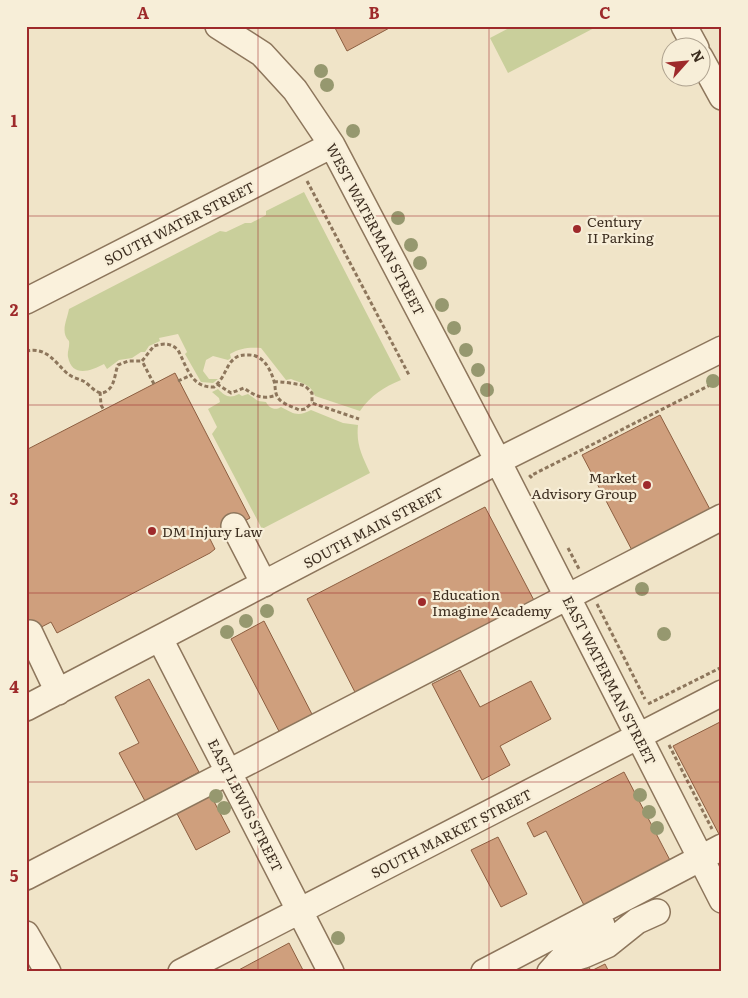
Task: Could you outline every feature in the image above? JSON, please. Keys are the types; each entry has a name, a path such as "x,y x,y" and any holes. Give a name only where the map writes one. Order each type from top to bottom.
{"street":[{"name":"WEST WATERMAN STREET","path":"218,26 262,54 295,90 332,145 498,461"},
{"path":"684,26 691,38"},
{"path":"710,64 722,97"},
{"name":"SOUTH WATER STREET","path":"26,301 332,145"},
{"name":"SOUTH MAIN STREET","path":"26,708 498,461 722,349"},
{"name":"EAST WATERMAN STREET","path":"498,461 638,736 715,851 722,900"},
{"path":"26,877 722,517"},
{"path":"234,526 264,584"},
{"path":"30,633 58,692"},
{"name":"EAST LEWIS STREET","path":"160,639 331,972"},
{"name":"SOUTH MARKET STREET","path":"181,972 722,693"},
{"path":"484,972 715,851"},
{"path":"554,968 607,945 654,906"}],"path":[{"path":"304,175 409,375"},
{"path":"142,361 154,346 162,344 174,346 197,383 206,387 214,387 224,377 233,359 241,355 257,356 262,360 274,382 275,392 280,400 299,410 306,408 312,402 312,393 303,385 288,384 281,381 274,382"},
{"path":"26,351 35,349 52,357 68,374 85,382 97,392 108,391 111,388 118,365 128,361 142,361"},
{"path":"142,361 154,384"},
{"path":"178,381 191,375"},
{"path":"530,476 722,379"},
{"path":"217,384 231,393 244,388 259,398 276,395"},
{"path":"100,392 101,405 104,410"},
{"path":"312,402 360,419"},
{"path":"648,704 722,667"},
{"path":"669,745 715,851"}],"green space":[{"path":"513,26 598,26 508,73 490,38"},
{"path":"304,192 401,380 378,392 360,411 315,396 305,384 291,379 286,380 261,348 237,350 230,354 231,358 228,360 213,356 206,360 203,371 209,379 218,379 213,383 201,382 185,354 187,352 178,334 159,338 160,341 149,346 145,352 141,352 132,358 119,360 107,369 104,364 83,371 73,368 70,364 68,355 69,341 65,334 69,309 220,231 226,232 245,223 251,223 266,215 266,211"},
{"path":"218,389 225,395 230,396 248,394 258,401 266,402 272,408 277,409 281,407 299,414 311,410 343,423 358,425 359,444 370,473 262,529 212,434 217,427 208,409 220,402 219,398 212,392"}],"building":[{"path":"334,26 393,26 347,51"},
{"path":"175,373 250,518 210,539 215,549 210,553 57,633 51,622 26,635 26,450"},
{"name":"Market Advisory Group","path":"660,415 713,515 635,556 582,455"},
{"name":"Education Imagine Academy","path":"485,507 537,606 358,698 307,599"},
{"path":"264,621 315,720 282,737 231,639"},
{"path":"460,670 480,707 531,681 551,719 500,746 510,765 482,780 432,684"},
{"path":"149,679 199,772 145,801 119,753 139,743 115,697"},
{"path":"722,721 722,840 673,746"},
{"path":"624,772 673,866 587,911 546,831 534,837 527,823"},
{"path":"208,790 230,832 196,850 174,808"},
{"path":"498,837 527,894 501,907 471,850"},
{"path":"289,943 304,972 235,972"},
{"path":"585,960 591,971 605,964 609,972 567,972"}],"place":[{"name":"Century II Parking","path":"577,229"},
{"name":"Market Advisory Group","path":"647,485"},
{"name":"DM Injury Law","path":"152,531"},
{"name":"Education Imagine Academy","path":"422,602"}]}
